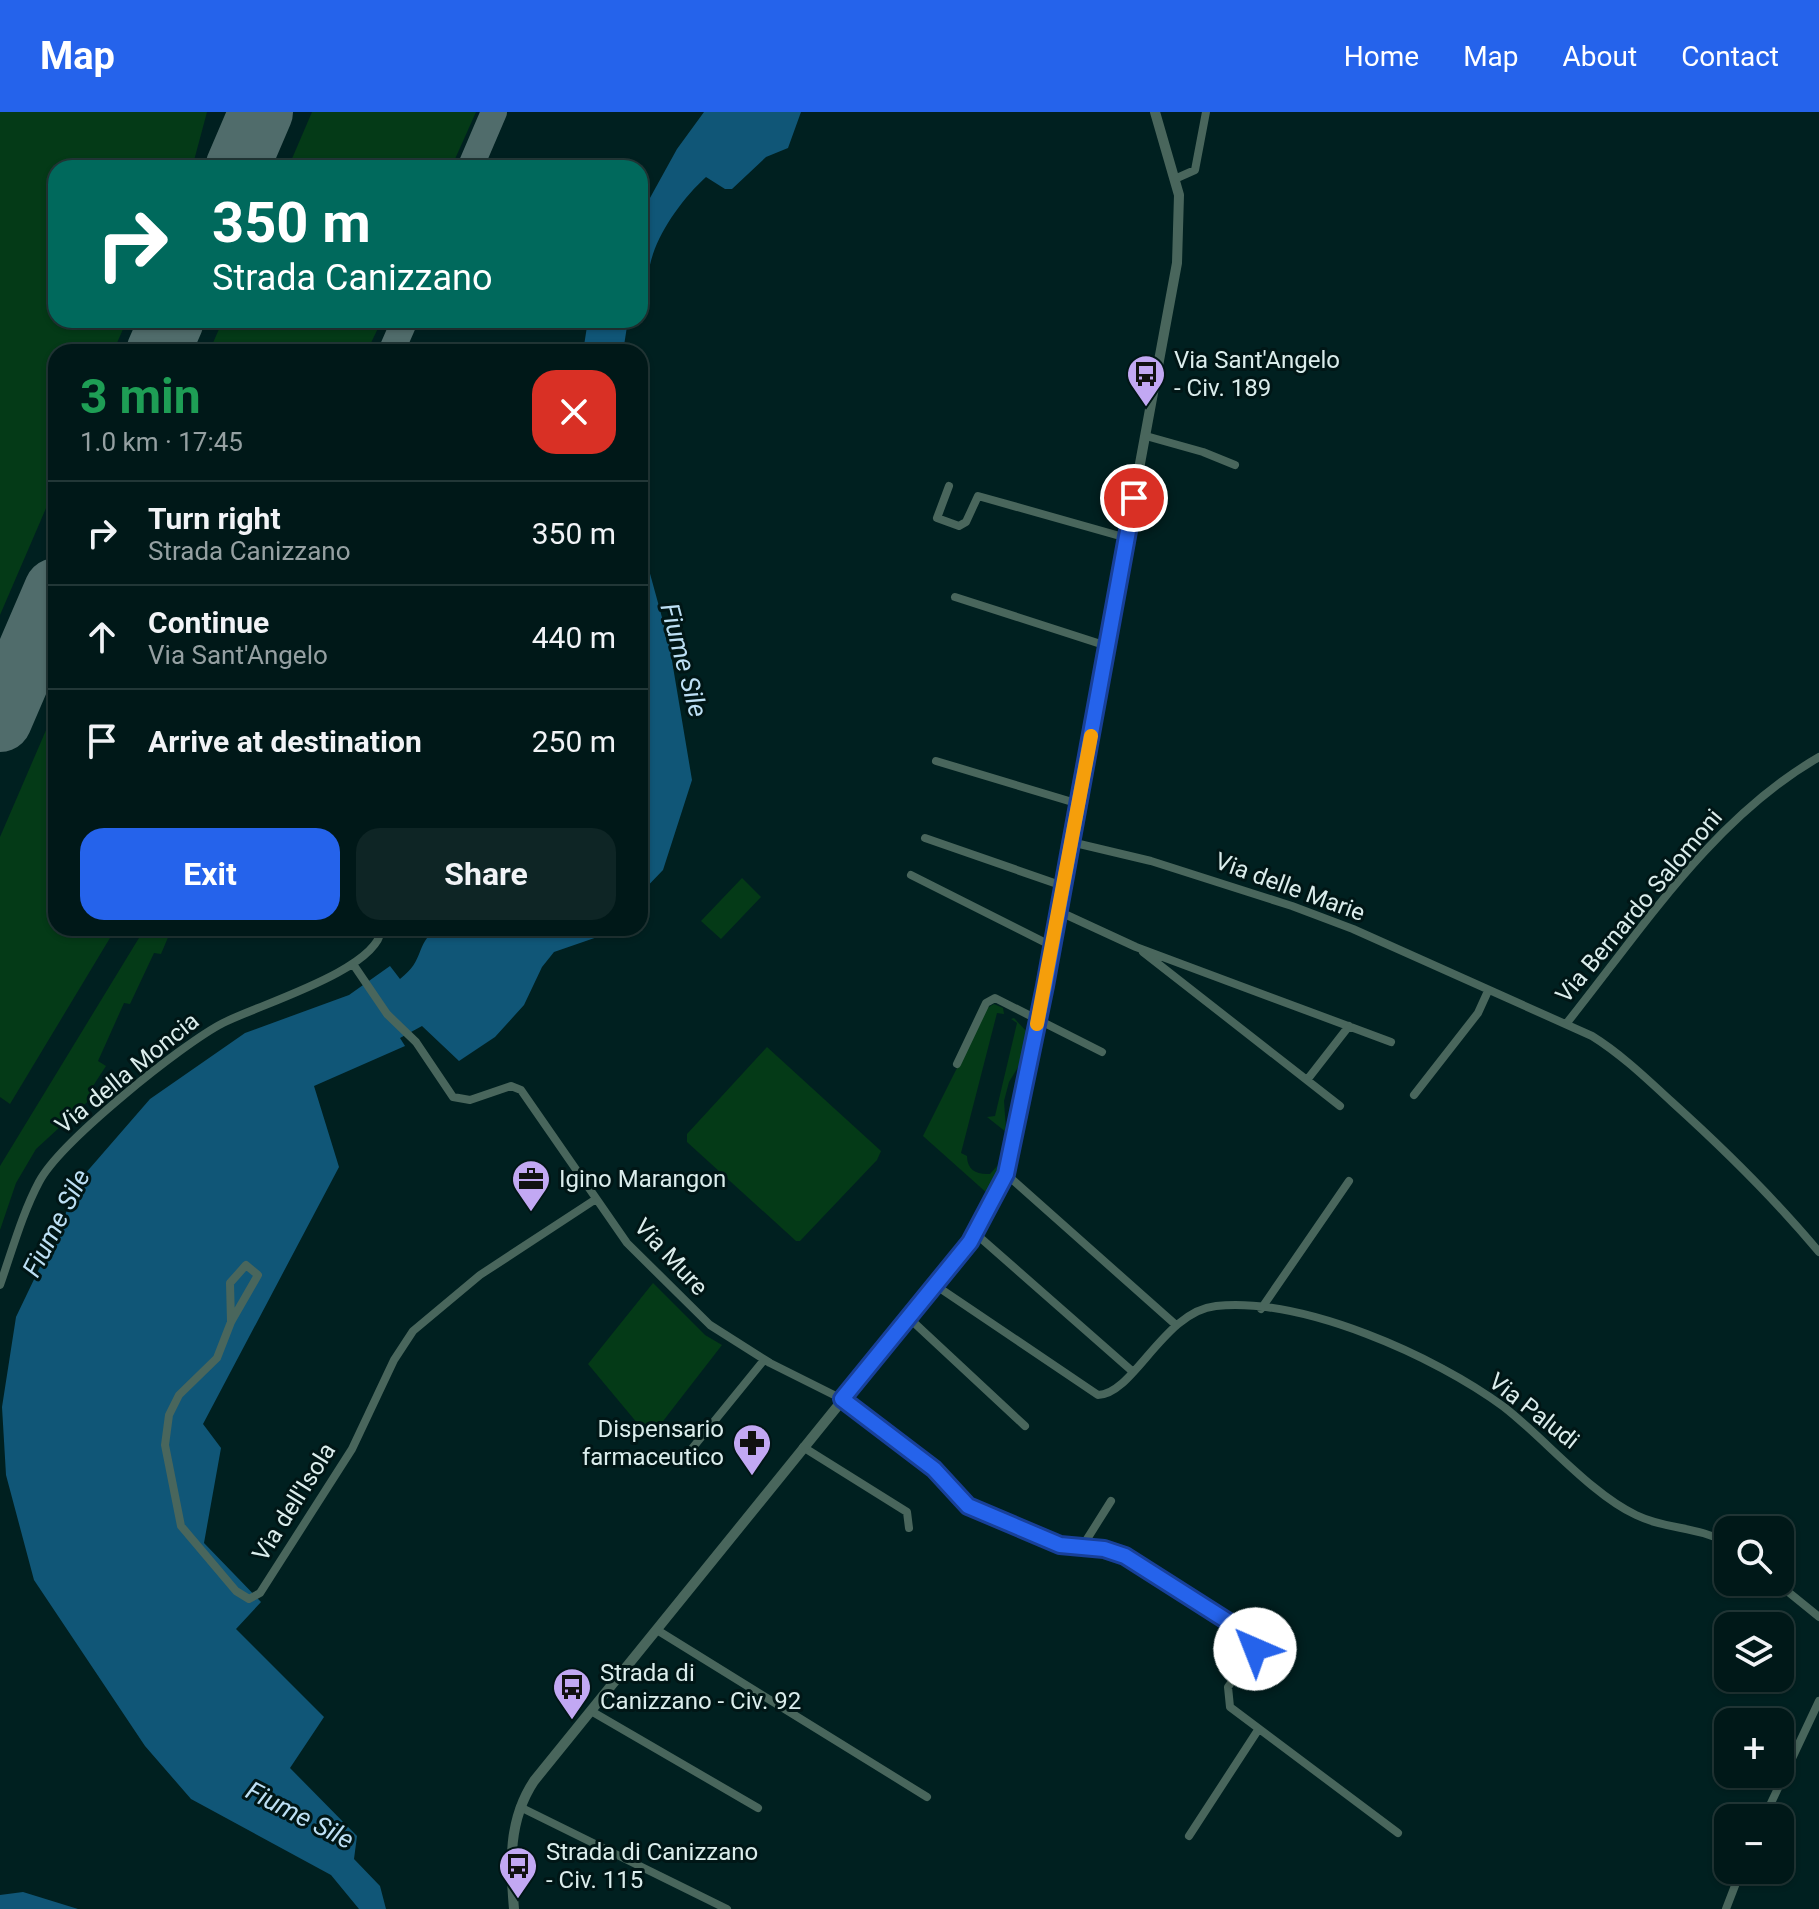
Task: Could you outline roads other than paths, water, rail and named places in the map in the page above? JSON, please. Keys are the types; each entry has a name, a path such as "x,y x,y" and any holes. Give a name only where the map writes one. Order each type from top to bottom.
{"street":[{"path":"514,1909 511,1856 520,1807 534,1781 976,1234 1006,1174 1079,804 1179,246 1177,178 1155,112"},
{"path":"1177,178 1195,170 1206,112"},
{"path":"1146,436 1203,452 1235,465"},
{"path":"949,486 937,518 959,526 966,522 978,496 1127,538"},
{"path":"955,597 1107,646"},
{"name":"Via Bernardo Salomoni","path":"1566,1024 1705,850 1768,789 1819,757"},
{"path":"936,761 1079,804"},
{"path":"925,838 1063,886"},
{"name":"Via delle Marie","path":"1071,842 1151,861 1353,929 1566,1024 1609,1047 1658,1089 1782,1207 1819,1252"},
{"path":"911,875 1052,946"},
{"path":"1058,911 1136,947 1391,1042"},
{"name":"Via della Moncia","path":"0,1285 39,1181 75,1139 203,1034 353,964 376,946 379,936"},
{"path":"1136,947 1340,1106"},
{"name":"Via Mure","path":"353,964 389,1016 412,1038 456,1100 470,1100 506,1086 518,1088 627,1243 710,1325 764,1360 842,1399 934,1469 968,1506 1055,1543 1125,1556 1251,1636 1255,1644 1254,1654 1228,1687 1226,1696 1233,1711 1258,1730"},
{"path":"1414,1095 1478,1013 1488,991"},
{"path":"957,1064 991,999 1039,1018 1102,1052"},
{"path":"1307,1080 1349,1026"},
{"path":"1006,1174 1176,1325"},
{"path":"1261,1309 1349,1181"},
{"name":"Via dell'Isola","path":"231,1322 230,1283 246,1265 258,1275 231,1322 217,1358 179,1395 169,1415 165,1445 181,1526 236,1591 249,1599 260,1593 352,1449 394,1360 413,1331 471,1282 596,1199"},
{"path":"976,1234 1132,1371"},
{"name":"Via Paludi","path":"935,1285 1092,1393 1108,1394 1176,1325 1211,1306 1330,1318 1457,1378 1503,1407 1635,1515 1672,1528 1707,1531 1714,1535"},
{"path":"909,1318 1025,1426"},
{"path":"690,1451 764,1360"},
{"path":"803,1447 907,1512 909,1528"},
{"path":"1082,1547 1111,1501"},
{"path":"1793,1596 1819,1617"},
{"path":"657,1630 927,1797"},
{"path":"1771,1804 1819,1701"},
{"path":"591,1711 758,1808"},
{"path":"1189,1836 1258,1730 1398,1833"},
{"path":"520,1807 727,1909"},
{"path":"1726,1909 1736,1884"}],"water":[{"path":"704,112 801,112 788,148 766,157 732,189 725,189 706,177 690,193 668,223 657,244 648,273 648,202 677,149"},
{"path":"587,328 627,328 624,344 584,344"},
{"path":"648,566 669,643 692,780 663,870 648,886"},
{"name":"Fiume Sile","path":"429,936 600,936 554,952 542,967 524,1005 495,1037 459,1061 422,1026 400,1038 405,1046 314,1086 339,1167 203,1424 221,1448 204,1543 261,1602 236,1629 324,1717 290,1768 357,1836 354,1859 380,1886 386,1909 359,1909 331,1875 191,1799 145,1746 34,1580 6,1475 2,1407 16,1317 84,1175 150,1099 245,1033 349,995 390,966 400,979 414,965"},
{"path":"23,1892 78,1909 0,1909 0,1895"}],"place":[{"name":"Via Sant'Angelo - Civ. 189","path":"1146,408"},
{"name":"Igino Marangon","path":"531,1213"},
{"name":"Dispensario farmaceutico","path":"752,1477"},
{"name":"Strada di Canizzano - Civ. 92","path":"572,1721"},
{"name":"Strada di Canizzano - Civ. 115","path":"518,1900"}]}
